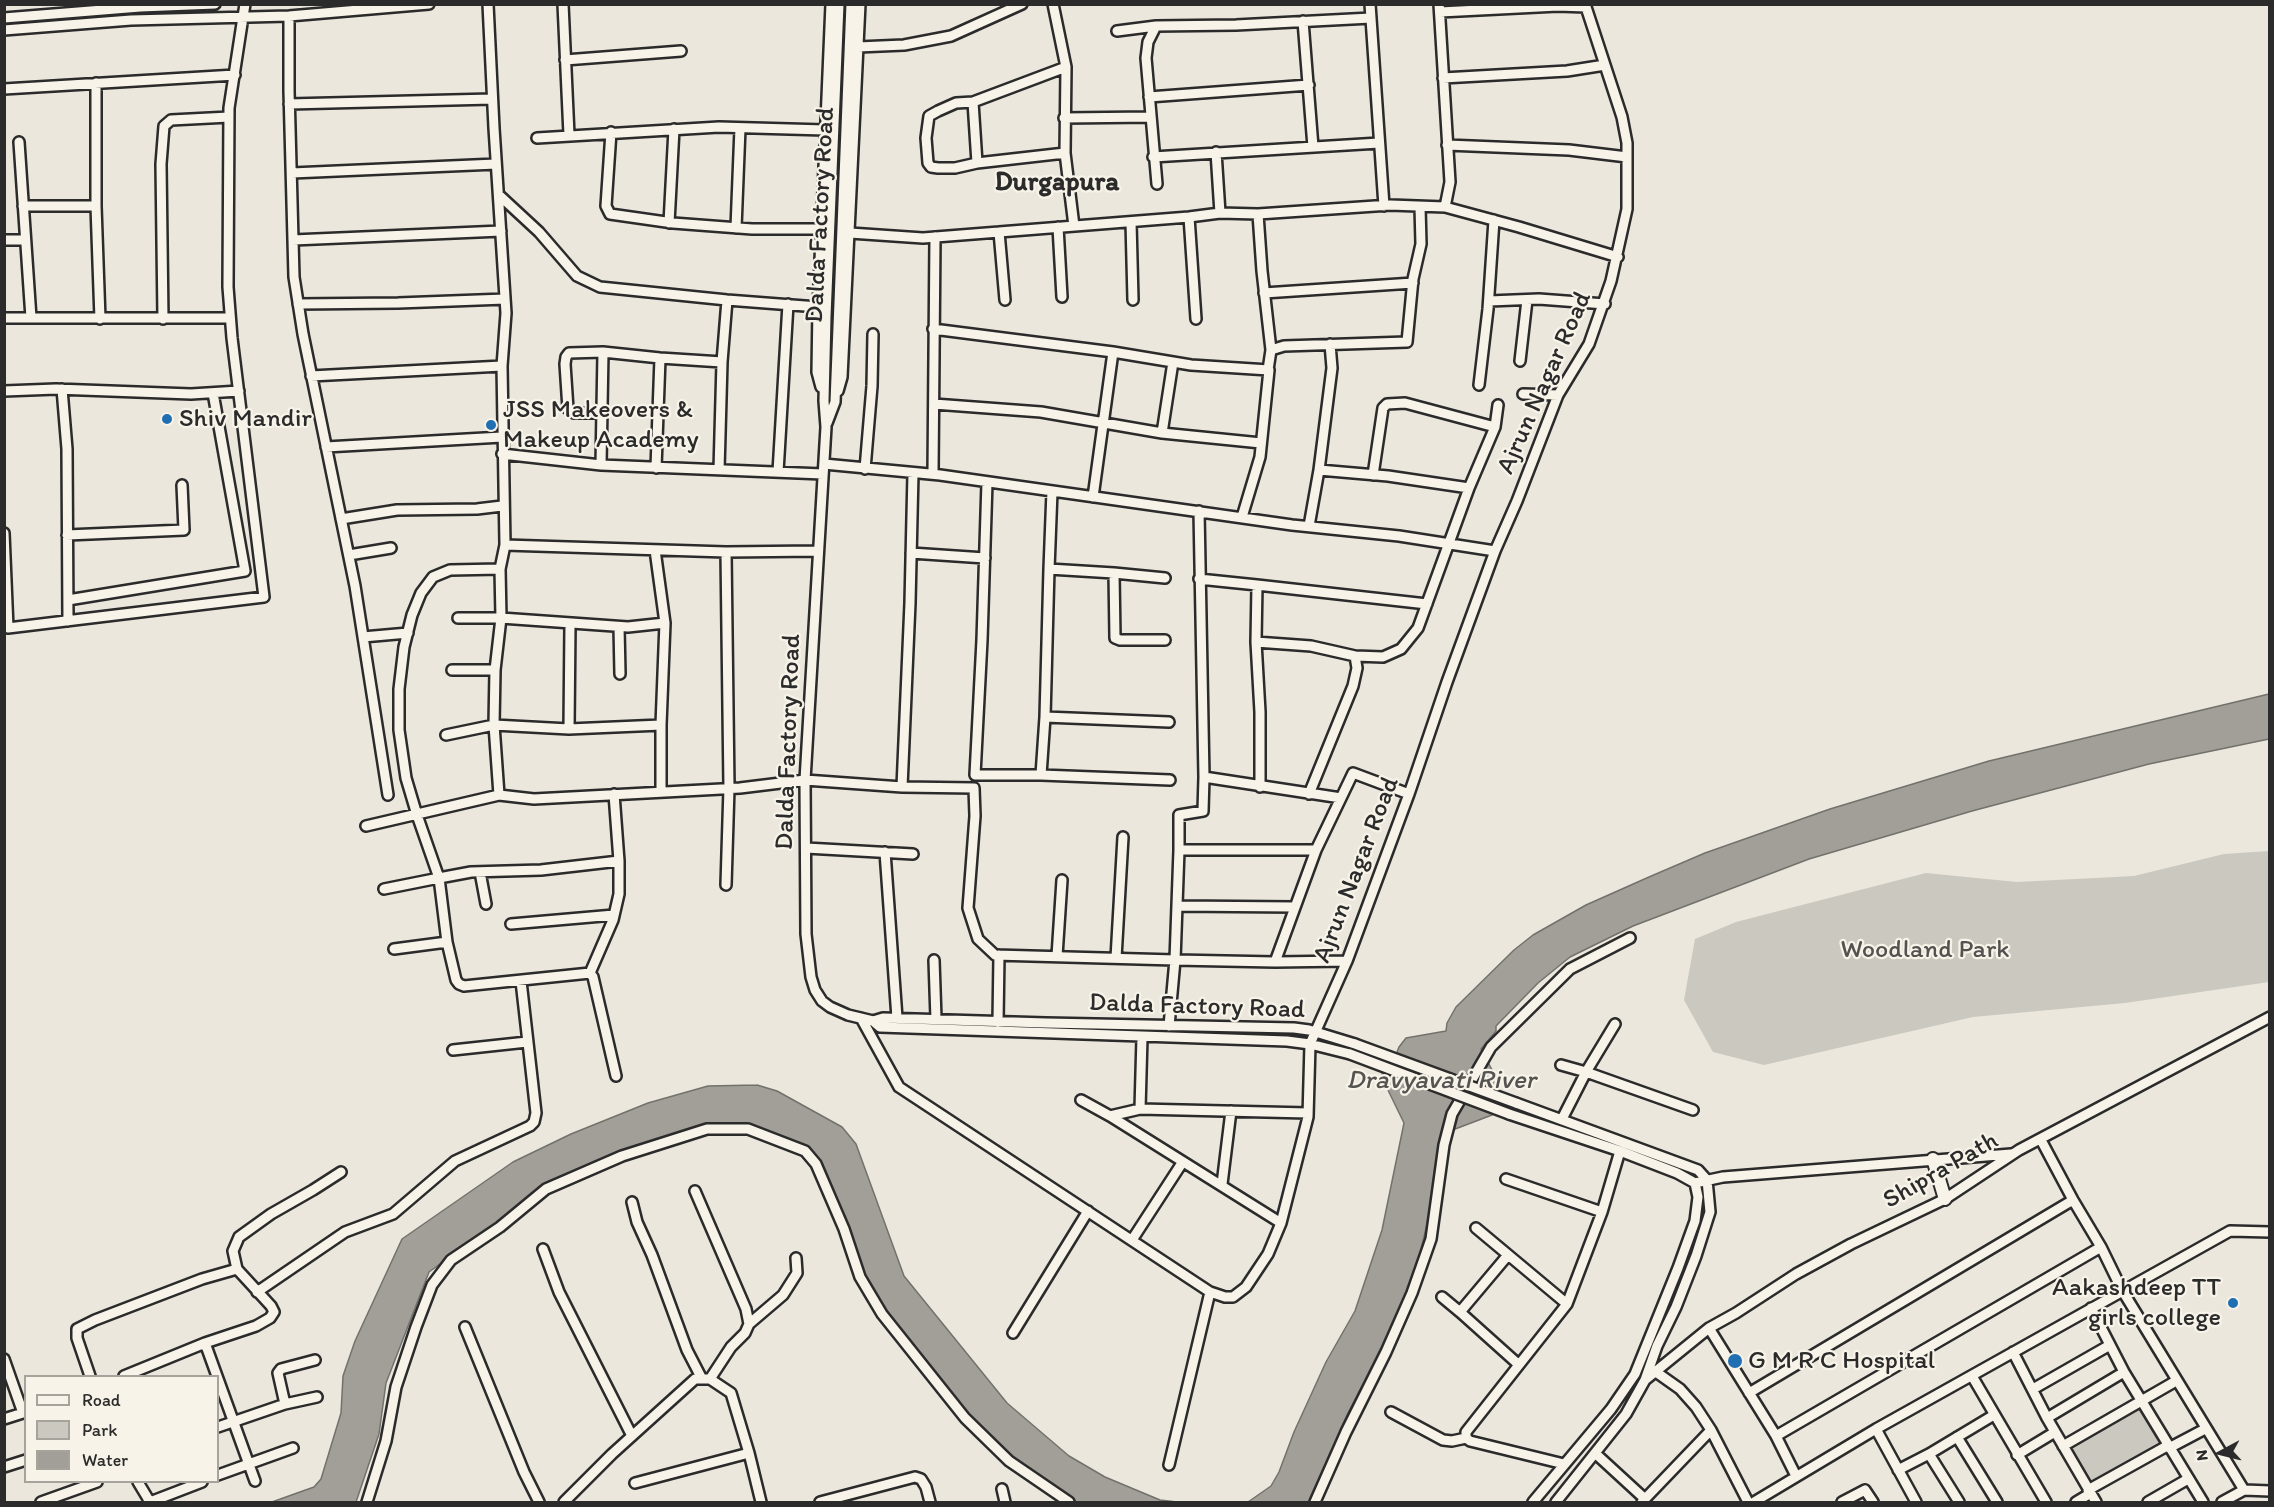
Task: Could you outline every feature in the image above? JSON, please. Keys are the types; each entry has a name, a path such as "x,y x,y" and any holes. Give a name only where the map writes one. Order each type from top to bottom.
{"main road":[{"path":"1933,1159 1945,1199"}],"street":[{"path":"4,18 140,7 215,4"},
{"path":"4,533 8,628 264,597 230,318 228,267 229,117 244,4"},
{"path":"4,30 131,20 289,16 429,4"},
{"path":"488,4 506,299 502,366 504,402 502,506 505,545 500,569 501,618 495,670 494,725 499,795"},
{"path":"563,4 569,135"},
{"path":"824,401 817,372 818,307 831,4"},
{"name":"Dalda Factory Road","path":"839,4 826,316 824,401 826,427 805,780 806,934 811,977 822,1001 848,1016 873,1021 880,1027 1142,1037 1206,1037 1310,1044 1350,1054 1509,1114 1620,1151 1677,1173 1695,1183"},
{"name":"Dalda Factory Road","path":"826,427 835,402 851,4"},
{"path":"835,402 842,377 860,4"},
{"path":"858,47 904,45 951,36 1023,4"},
{"path":"1053,4 1066,67 1065,153 1074,226"},
{"path":"1370,4 1384,206"},
{"path":"1445,207 1450,182 1439,8 1586,6"},
{"name":"Ajrun Nagar Road","path":"1210,1292 1233,1297 1246,1287 1268,1254 1281,1223 1308,1113 1310,1044 1347,961 1495,551 1558,395 1589,344 1605,304 1618,257 1627,209 1627,143 1622,117 1586,6"},
{"path":"289,16 294,277 311,376 363,637 388,795"},
{"path":"1117,31 1156,26 1236,25 1371,18"},
{"path":"1303,21 1313,147"},
{"path":"1156,26 1148,42 1146,58 1156,184"},
{"path":"565,60 681,51"},
{"path":"1443,78 1567,71 1605,65"},
{"path":"1065,153 977,163 955,168 939,168 931,167 927,157 926,138 929,116 956,104 973,102 1066,67"},
{"path":"4,89 235,75"},
{"path":"96,83 96,206 100,319"},
{"path":"1149,97 1309,85"},
{"path":"289,104 492,99"},
{"path":"973,102 977,163"},
{"path":"163,319 161,164 164,126 171,120 229,117"},
{"path":"1064,118 1151,117"},
{"path":"736,228 740,128"},
{"path":"537,138 674,129 825,130"},
{"path":"669,223 674,129"},
{"path":"611,132 606,206 610,214 669,223 736,228 821,230"},
{"path":"19,142 31,318"},
{"path":"1154,157 1379,143"},
{"path":"1447,145 1569,150 1627,157"},
{"path":"1216,152 1220,213"},
{"path":"292,173 496,164"},
{"path":"499,195 539,232 577,276 600,287 818,307"},
{"path":"23,206 96,206"},
{"path":"850,233 935,237 1220,213 1384,206 1445,207 1618,257"},
{"path":"1271,350 1284,346 1407,342 1413,284 1421,244 1420,207"},
{"path":"1242,517 1260,457 1271,350 1258,213"},
{"path":"1189,217 1196,319"},
{"path":"1479,385 1489,301 1494,220"},
{"path":"1131,222 1133,300"},
{"path":"1058,228 1062,297"},
{"path":"293,240 501,231"},
{"path":"999,232 1005,300"},
{"path":"933,474 935,237"},
{"path":"4,240 25,240"},
{"path":"1264,293 1413,284"},
{"path":"298,304 506,299"},
{"path":"719,470 722,362 727,300"},
{"path":"1489,301 1527,300 1605,304"},
{"path":"1520,361 1527,300"},
{"path":"778,472 788,303"},
{"path":"4,318 230,318"},
{"path":"933,329 1173,362 1269,370"},
{"path":"865,469 872,386 873,334"},
{"path":"1309,526 1319,470 1332,368 1330,344"},
{"path":"602,413 568,411 567,354 603,352 722,362"},
{"path":"601,465 603,352"},
{"path":"1093,497 1113,352"},
{"path":"656,468 660,358"},
{"path":"1162,433 1173,362"},
{"path":"311,376 502,366"},
{"path":"4,391 62,389 191,394 239,391"},
{"path":"62,389 67,449 68,621"},
{"path":"68,600 245,572 213,393"},
{"path":"1523,394 1558,395"},
{"path":"1373,475 1383,408 1387,404 1405,403 1495,427"},
{"path":"934,404 1041,412 1162,433 1261,442"},
{"path":"1256,642 1311,646 1355,656 1383,657 1401,649 1418,628 1469,488 1495,427 1498,405"},
{"path":"326,447 502,437"},
{"path":"502,454 601,465 823,474"},
{"path":"824,464 933,474 1495,551"},
{"path":"1319,470 1469,488"},
{"path":"902,787 913,473"},
{"path":"987,482 974,788 975,816 968,908 978,939 995,955 1275,962 1347,961"},
{"path":"67,535 184,530 182,486"},
{"path":"1041,775 1046,717 1052,491"},
{"path":"341,519 397,510 477,509 502,506"},
{"path":"1169,1026 1175,960 1179,814 1203,811 1199,511"},
{"path":"239,538 257,535"},
{"path":"505,545 726,552 817,550"},
{"path":"348,555 391,548"},
{"path":"655,550 665,623 661,792"},
{"path":"726,552 729,788 726,885"},
{"path":"911,553 985,558"},
{"path":"500,569 450,570 433,577 421,592 408,633 399,689 399,730 406,778 439,878 447,942 459,984 521,981 590,973"},
{"path":"1049,569 1165,578"},
{"path":"1114,573 1115,638 1165,640"},
{"path":"1199,579 1427,604"},
{"path":"1257,585 1256,642 1260,712 1260,787"},
{"path":"458,618 501,618 619,627 665,623"},
{"path":"569,729 570,624"},
{"path":"619,627 620,674"},
{"path":"363,637 408,633"},
{"path":"1309,794 1353,686 1357,668 1355,656"},
{"path":"452,670 495,670"},
{"path":"1046,717 1169,722"},
{"path":"446,735 494,725 569,729 661,725"},
{"path":"1275,962 1316,850 1353,773 1409,794"},
{"path":"975,775 1170,780"},
{"path":"1204,777 1341,798"},
{"path":"366,826 499,795 534,799 729,788 805,780 902,787 974,788"},
{"path":"590,973 614,915 619,894 614,795"},
{"path":"1116,958 1123,837"},
{"path":"806,848 913,854"},
{"path":"1179,850 1316,850"},
{"path":"885,852 897,1018"},
{"path":"384,889 480,872 541,870 619,861"},
{"path":"480,872 486,904"},
{"path":"1057,956 1062,880"},
{"path":"1177,906 1294,907"},
{"path":"511,924 614,915"},
{"path":"1315,1503 1341,1442 1395,1333 1424,1261 1431,1239 1444,1146 1452,1114 1491,1047 1570,969 1630,938"},
{"path":"394,949 447,942"},
{"path":"998,1022 999,955"},
{"path":"934,960 936,1019"},
{"path":"590,973 593,976 616,1076"},
{"path":"257,1292 345,1232 393,1214 455,1161 530,1126 534,1122 536,1113 521,981"},
{"name":"Shipra Path","path":"1556,1503 1626,1414 1644,1380 1709,1328 1796,1274 1851,1244 1945,1199 2014,1154 2270,1017"},
{"path":"861,1018 899,1087 1210,1292 1169,1465"},
{"name":"Dalda Factory Road","path":"873,1021 897,1018 1283,1028 1316,1032 1698,1170 1707,1180"},
{"path":"1562,1119 1586,1072 1615,1024"},
{"path":"1140,1109 1142,1037"},
{"path":"453,1050 527,1042"},
{"path":"1562,1065 1693,1110"},
{"path":"1081,1100 1182,1163 1222,1184 1281,1223"},
{"path":"1110,1116 1140,1109 1308,1113"},
{"path":"1222,1184 1231,1110"},
{"path":"367,1503 386,1442 396,1387 416,1327 432,1285 451,1260 500,1227 546,1189 557,1184 622,1156 707,1129 748,1129 805,1151 811,1157 827,1187 860,1277 882,1314 965,1418 1009,1461 1069,1503"},
{"path":"2041,1140 2101,1247 2122,1290 2244,1490"},
{"path":"1466,1438 1466,1432 1567,1304 1602,1212 1620,1151"},
{"path":"1533,1503 1611,1409 1630,1381 1651,1338 1695,1221 1698,1197 1695,1183 1933,1159 2014,1154"},
{"path":"1132,1240 1182,1163"},
{"path":"129,1375 205,1343 256,1326 270,1318 274,1312 237,1269 233,1251 239,1237 271,1214 341,1172"},
{"path":"1506,1179 1602,1212"},
{"path":"1644,1380 1676,1307 1710,1212 1707,1180"},
{"path":"695,1191 746,1310 749,1324"},
{"path":"1749,1393 2073,1200"},
{"path":"632,1202 637,1222 652,1255 687,1350 706,1379 731,1393 761,1503"},
{"path":"1013,1333 1088,1211"},
{"path":"1476,1228 1567,1304"},
{"path":"1754,1503 1876,1429 2230,1231 2270,1232"},
{"path":"1776,1437 2101,1247"},
{"path":"543,1250 559,1292 632,1436"},
{"path":"1460,1312 1508,1255"},
{"path":"706,1379 745,1333 749,1324 783,1295 797,1273 796,1258"},
{"path":"89,1375 77,1338 77,1329 94,1320 202,1279 237,1269"},
{"path":"1442,1297 1518,1364"},
{"path":"2091,1308 2141,1402 2203,1503"},
{"path":"465,1327 524,1472 539,1503"},
{"path":"1709,1328 1776,1437 1796,1476"},
{"path":"205,1343 217,1375"},
{"path":"2033,1389 2110,1345"},
{"path":"2013,1352 2047,1418 2096,1503"},
{"path":"4,1359 24,1413 4,1419"},
{"path":"285,1404 278,1372 281,1369 315,1360"},
{"path":"151,1366 153,1375"},
{"path":"1656,1372 1680,1389 1696,1407 1711,1430 1748,1503"},
{"path":"2047,1418 2124,1372"},
{"path":"1972,1376 2046,1503"},
{"path":"219,1379 255,1481"},
{"path":"564,1503 632,1436 695,1379 706,1379"},
{"name":"Shipra Path","path":"1630,1381 1644,1380"},
{"path":"2063,1446 2176,1381"},
{"path":"219,1427 285,1404 317,1397"},
{"path":"1391,1412 1443,1440 1466,1438"},
{"path":"1898,1470 1994,1415"},
{"path":"1876,1429 1917,1503"},
{"path":"2076,1503 2090,1492 2168,1447 2205,1429"},
{"path":"1596,1454 1644,1501 1711,1430"},
{"path":"2017,1455 2055,1432"},
{"path":"1957,1437 1997,1503"},
{"path":"1466,1438 1488,1446 1564,1464"},
{"path":"219,1475 293,1448"},
{"path":"635,1483 749,1453"},
{"path":"1929,1454 1959,1503"},
{"path":"4,1467 24,1461"},
{"path":"820,1503 915,1477 921,1479 926,1487 930,1503"},
{"path":"2148,1503 2188,1479"},
{"path":"41,1503 94,1483"},
{"path":"139,1483 149,1502 199,1483"},
{"path":"1002,1489 1005,1503"},
{"path":"1842,1503 1865,1490 1873,1503"},
{"path":"2222,1503 2244,1490 2270,1491"}],"green space":[{"name":"Woodland Park","path":"2269,851 2269,982 2125,1003 1973,1017 1764,1065 1713,1052 1684,1000 1695,939 1736,922 1926,873 2017,882 2134,876 2224,854"},
{"path":"2140,1399 2169,1448 2092,1496 2061,1442"}],"water":[{"name":"Dravyavati River","path":"2269,694 2269,739 2149,764 1972,811 1809,859 1633,926 1570,957 1538,983 1496,1026 1496,1031 1481,1049 1500,1085 1492,1115 1442,1134 1432,1203 1418,1262 1401,1312 1348,1413 1310,1502 1248,1502 1271,1486 1279,1472 1294,1432 1326,1362 1355,1311 1382,1230 1404,1123 1382,1074 1389,1072 1399,1047 1406,1038 1446,1031 1447,1023 1456,1007 1514,950 1533,935 1586,905 1705,853 1830,809 1989,761"},
{"path":"757,1085 777,1091 842,1127 856,1144 904,1276 1007,1403 1069,1456 1105,1477 1160,1500 1177,1502 1072,1502 974,1430 869,1299 818,1165 758,1130 704,1130 681,1136 532,1197 429,1272 386,1383 379,1434 356,1502 272,1502 314,1487 321,1479 341,1413 343,1376 355,1341 402,1239 513,1162 571,1134 648,1103 708,1086"}],"place":[{"name":"Shiv Mandir","path":"167,419"},
{"name":"JSS Makeovers & Makeup Academy","path":"491,425"},
{"name":"Aakashdeep TT girls college","path":"2233,1303"},
{"name":"G M R C Hospital","path":"1735,1361"}],"district":[{"name":"Durgapura","path":"1057,183"}]}
